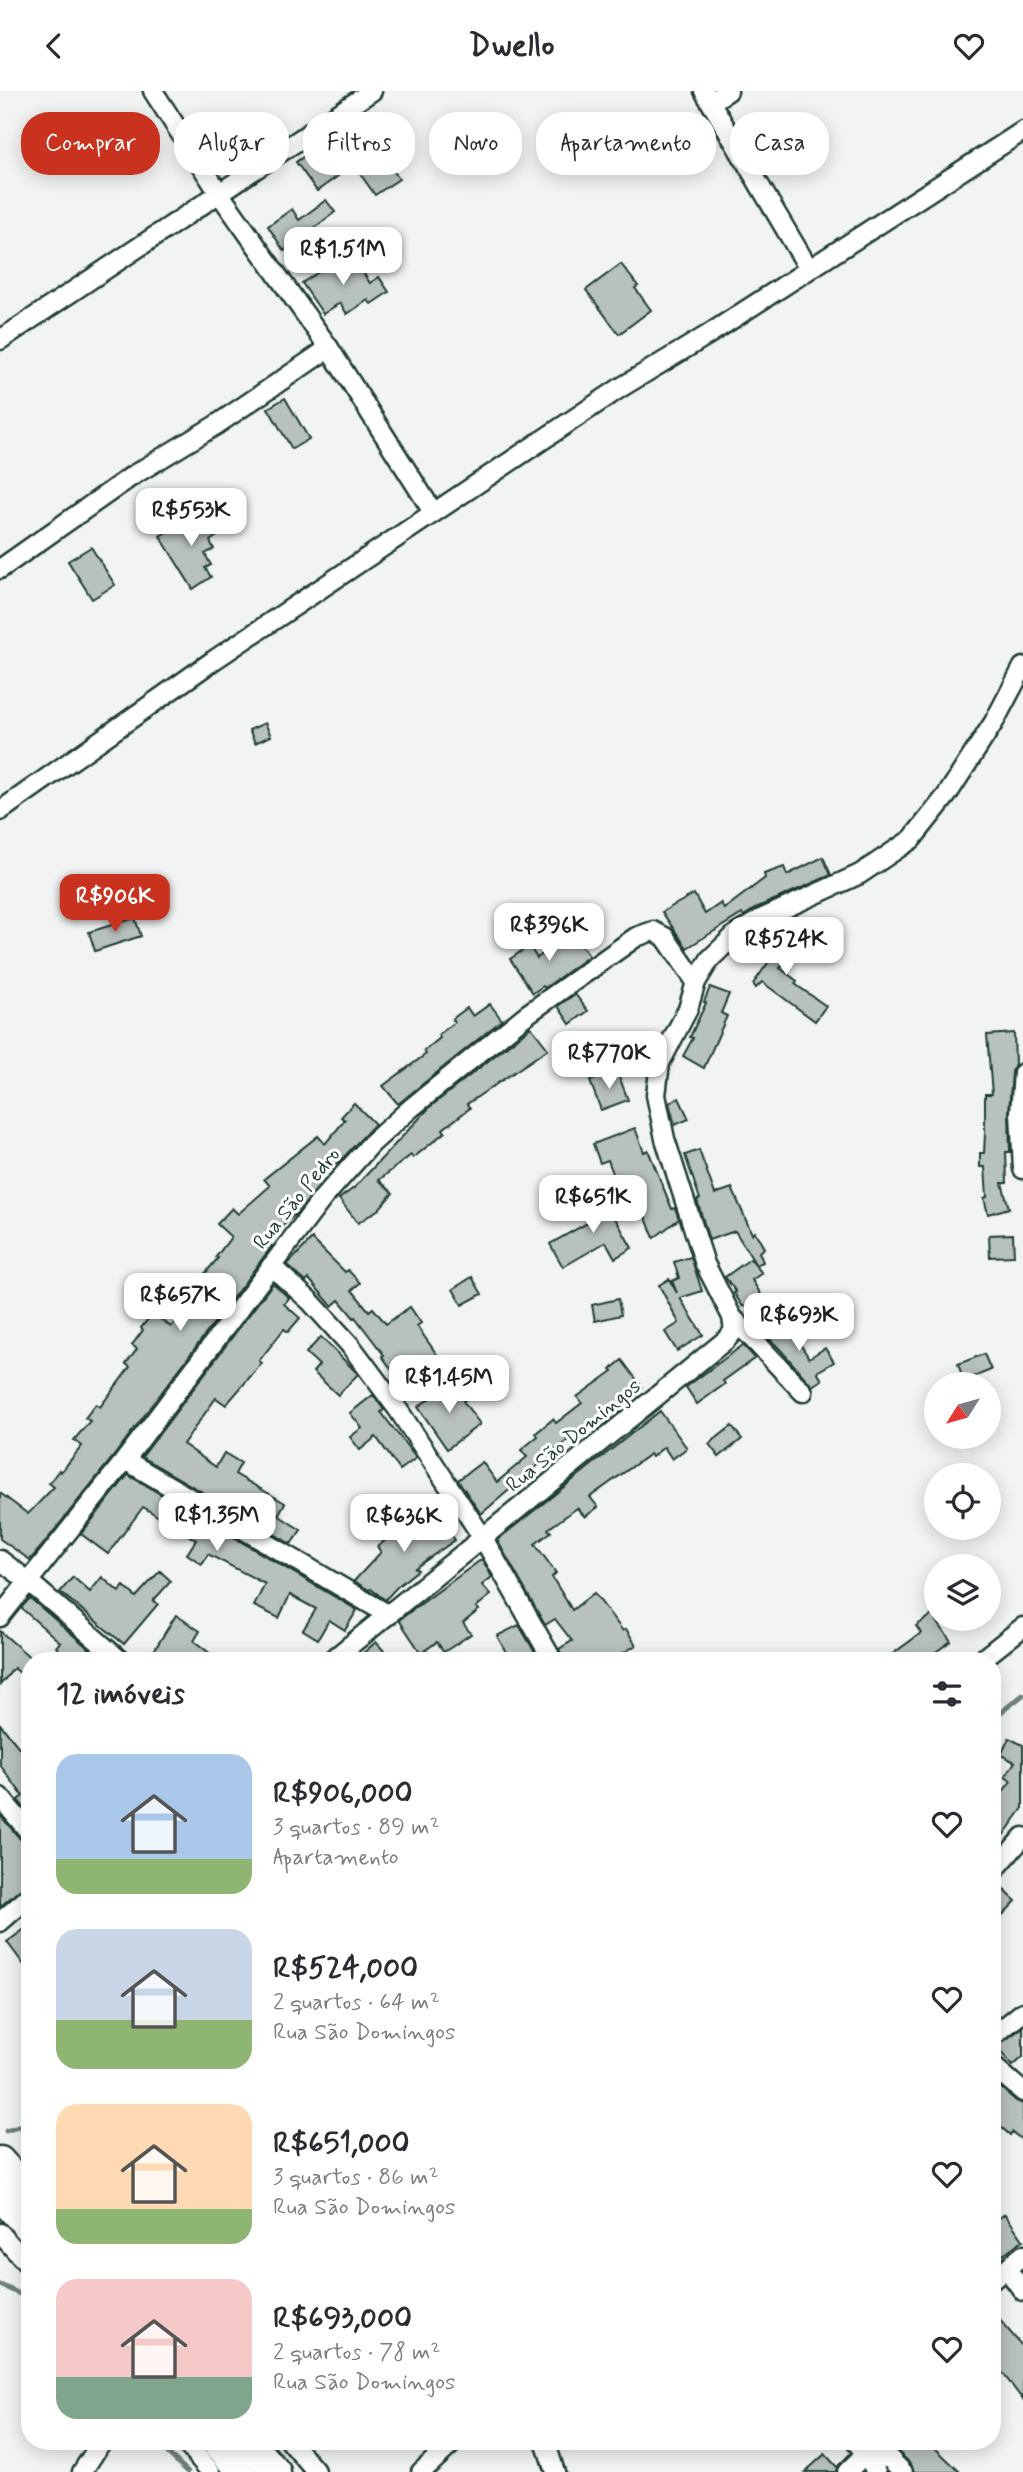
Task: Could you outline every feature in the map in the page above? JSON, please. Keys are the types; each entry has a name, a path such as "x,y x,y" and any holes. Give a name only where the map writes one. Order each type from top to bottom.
{"main road":[{"path":"0,2161 21,2185"},
{"path":"0,2196 21,2219"},
{"path":"223,2450 242,2472"},
{"path":"257,2450 276,2472"}],"street":[{"path":"153,91 219,193 329,348 433,512"},
{"path":"0,340 372,91"},
{"path":"728,91 708,97 809,269"},
{"path":"0,811 214,660 433,512 620,388 706,336 1023,131"},
{"path":"0,569 132,476 216,425 329,348"},
{"path":"803,1392 732,1317 705,1264 665,1139 656,1095 660,1063 688,1009 696,982 710,959 736,934 761,919 860,873 912,839 947,795 994,722 1023,667"},
{"name":"Rua São Pedro","path":"0,1617 125,1460 271,1266 371,1144 526,1015 636,937 653,930 666,937 696,982"},
{"path":"1023,1073 1020,1113 1023,1169"},
{"path":"271,1266 310,1301 350,1345 397,1408 483,1538 548,1652"},
{"name":"Rua São Domingos","path":"342,1652 727,1339 734,1331 732,1317"},
{"path":"125,1460 389,1615"},
{"path":"0,1560 111,1652"},
{"path":"991,1652 1023,1627"},
{"path":"0,1797 21,1822"},
{"path":"1001,1863 1023,1837"},
{"path":"0,1922 21,1904"},
{"path":"1001,2030 1023,2012"},
{"path":"1001,2073 1023,2092"},
{"path":"0,2233 21,2257"},
{"path":"1001,2273 1023,2255"},
{"path":"1007,2269 1023,2291"},
{"path":"82,2472 96,2450"},
{"path":"192,2450 211,2472"},
{"path":"298,2450 316,2472"},
{"path":"421,2472 445,2450"},
{"path":"548,2450 555,2472"},
{"path":"847,2472 858,2450"},
{"path":"862,2450 876,2472"},
{"path":"868,2450 890,2459 903,2472"}],"building":[{"path":"303,157 303,172 296,162"},
{"path":"305,175 337,175 338,176 317,191"},
{"path":"361,175 396,175 399,179 375,195"},
{"path":"326,200 335,212 284,251 268,226 292,209 299,220"},
{"path":"341,257 348,268 356,262 370,283 379,277 389,292 371,304 368,300 347,314 340,303 323,314 302,283"},
{"path":"621,264 638,286 635,288 651,310 619,334 586,290"},
{"path":"285,398 309,439 292,449 268,408"},
{"path":"197,513 203,524 208,521 217,536 210,541 214,549 205,554 211,565 205,568 211,577 193,589 160,536"},
{"path":"91,547 115,585 92,599 68,561"},
{"path":"265,723 271,736 255,743 249,730"},
{"path":"823,857 831,875 758,907 744,916 742,914 687,948 662,912 694,894 705,914 721,903 724,909 765,878 764,874 784,867 787,875"},
{"path":"135,918 141,936 95,951 89,932"},
{"path":"773,926 796,954 780,968 797,981 795,984 826,1006 815,1021 762,982 756,988 753,984 775,953 759,934"},
{"path":"572,932 589,956 545,988 543,986 533,993 510,959 529,946 537,958"},
{"path":"710,987 729,994 721,1013 727,1016 704,1068 683,1056 693,1038 690,1037 706,1003 704,1002"},
{"path":"575,994 588,1011 570,1024 558,1006"},
{"path":"490,1004 502,1020 398,1104 383,1086 426,1054 424,1051 440,1038 438,1035 455,1022 452,1019 467,1008 473,1016"},
{"path":"531,1027 548,1049 467,1104 470,1108 443,1129 445,1132 413,1158 411,1155 379,1180 393,1193 379,1209 358,1223 339,1199 355,1187 430,1107"},
{"path":"1014,1033 1015,1065 1009,1112 1010,1152 1006,1152 1007,1183 1002,1183 1009,1208 988,1214 984,1198 987,1197 985,1167 980,1167 980,1153 984,1153 985,1094 992,1094 987,1035"},
{"path":"639,1044 646,1063 630,1069 623,1050"},
{"path":"617,1071 628,1100 601,1110 590,1081"},
{"path":"679,1098 689,1119 675,1125 669,1103"},
{"path":"354,1103 375,1124 341,1160 317,1179 321,1184 299,1211 266,1241 272,1246 116,1453 42,1546 30,1560 0,1539 0,1493 28,1514 54,1487 49,1483 82,1446 74,1440 90,1421 85,1418 96,1404 100,1407 130,1367 126,1364 137,1349 132,1345 143,1330 141,1328 153,1313 171,1327 192,1298 187,1295 218,1258 216,1257 231,1237 217,1224 232,1208 238,1214 270,1186 264,1179 318,1136 325,1144 345,1120 341,1117"},
{"path":"635,1128 644,1152 648,1150 672,1209 675,1208 679,1219 654,1238 630,1179 617,1184 608,1160 600,1163 593,1144"},
{"path":"699,1150 715,1194 732,1188 752,1234 755,1232 764,1248 759,1252 763,1262 756,1265 735,1231 709,1240 697,1200 700,1199 685,1155"},
{"path":"601,1193 632,1248 615,1258 606,1242 563,1267 550,1244 596,1218 587,1201"},
{"path":"1013,1234 1014,1256 990,1257 989,1235"},
{"path":"312,1239 360,1283 352,1290 369,1311 373,1308 386,1324 410,1307 421,1323 417,1326 440,1359 402,1384 382,1356 384,1355 339,1300 332,1306 309,1279 306,1282 287,1265"},
{"path":"691,1257 702,1291 680,1298 703,1335 677,1351 665,1332 679,1323 659,1285 669,1279 677,1293 672,1281 679,1278 674,1262"},
{"path":"750,1259 762,1273 752,1280 762,1296 743,1307 725,1277"},
{"path":"472,1277 482,1294 462,1305 453,1289"},
{"path":"273,1283 289,1298 284,1304 300,1318 288,1332 284,1329 259,1361 262,1363 226,1405 216,1398 183,1444 216,1467 224,1453 241,1463 235,1474 285,1503 278,1515 301,1530 291,1544 142,1457"},
{"path":"618,1299 621,1315 595,1321 592,1305"},
{"path":"784,1319 809,1358 825,1348 834,1362 817,1372 822,1380 812,1386 763,1333"},
{"path":"321,1337 358,1374 338,1395 313,1372 319,1365 306,1353"},
{"path":"743,1345 755,1358 697,1404 686,1387"},
{"path":"984,1354 991,1370 961,1372 958,1364"},
{"path":"622,1360 642,1387 569,1439 481,1514 458,1480 482,1462 497,1482 527,1457 521,1450 538,1436 536,1433 553,1419 556,1423 582,1403 577,1397 613,1371 611,1369"},
{"path":"453,1381 466,1399 463,1401 480,1424 447,1449 418,1407"},
{"path":"373,1395 384,1410 381,1412 416,1458 400,1470 376,1437 360,1450 350,1437 362,1428 350,1413"},
{"path":"660,1411 687,1448 672,1459 664,1447 652,1457 650,1454 590,1497 598,1507 585,1517 577,1508 548,1529 551,1532 535,1544 556,1573 552,1577 572,1610 594,1593 623,1631 626,1629 636,1645 625,1652 560,1652 559,1649 572,1641 555,1619 545,1625 497,1540"},
{"path":"732,1426 742,1439 719,1457 709,1444"},
{"path":"128,1475 357,1610 345,1630 329,1620 318,1639 303,1630 316,1609 290,1595 279,1618 254,1606 265,1584 208,1554 202,1564 187,1554 196,1540 143,1507 108,1554 81,1534"},
{"path":"432,1511 455,1540 415,1568 418,1570 385,1600 354,1581 381,1552 377,1547 393,1534 391,1531 411,1516 417,1523"},
{"path":"482,1559 492,1577 482,1585 491,1595 476,1607 479,1610 463,1623 471,1634 444,1652 437,1642 420,1652 399,1620"},
{"path":"160,1571 171,1581 153,1601 158,1604 124,1644 60,1592 73,1577 90,1592 102,1577 119,1592 124,1586 136,1597"},
{"path":"30,1598 93,1652 61,1652 56,1647 60,1642 21,1608"},
{"path":"176,1615 200,1631 194,1641 208,1652 153,1652"},
{"path":"924,1620 924,1631 944,1631 951,1641 936,1652 895,1652 921,1633 916,1626"},
{"path":"519,1625 535,1652 506,1652 497,1636"},
{"path":"0,1631 24,1652 21,1652 21,1672 14,1668 0,1685"},
{"path":"376,1642 385,1652 364,1652"},
{"path":"0,1724 21,1750 21,1793 0,1765"},
{"path":"1009,1738 1023,1745 1023,1808 1001,1839 1001,1794 1011,1781 1005,1777 1015,1762 1001,1755"},
{"path":"0,1815 21,1840 21,1889 0,1907"},
{"path":"1004,1890 1016,1901 1001,1917 1001,1893"},
{"path":"21,1932 21,1961 7,1942"},
{"path":"1023,2027 1023,2057 1013,2066 1001,2053 1001,2043"},
{"path":"1001,2088 1023,2104 1023,2141 1012,2132 1010,2135 1001,2127"},
{"path":"1005,2214 1023,2240 1001,2256 1001,2217"},
{"path":"1001,2321 1023,2347 1023,2400 1001,2371"},
{"path":"896,2450 937,2450 960,2472 914,2472 911,2464"},
{"path":"825,2454 837,2467 836,2472 805,2472"}],"waterway":[{"path":"1001,1712 1023,1695"},
{"path":"6,2131 21,2126"},
{"path":"0,2285 21,2295"},
{"path":"165,2450 188,2472"}]}
